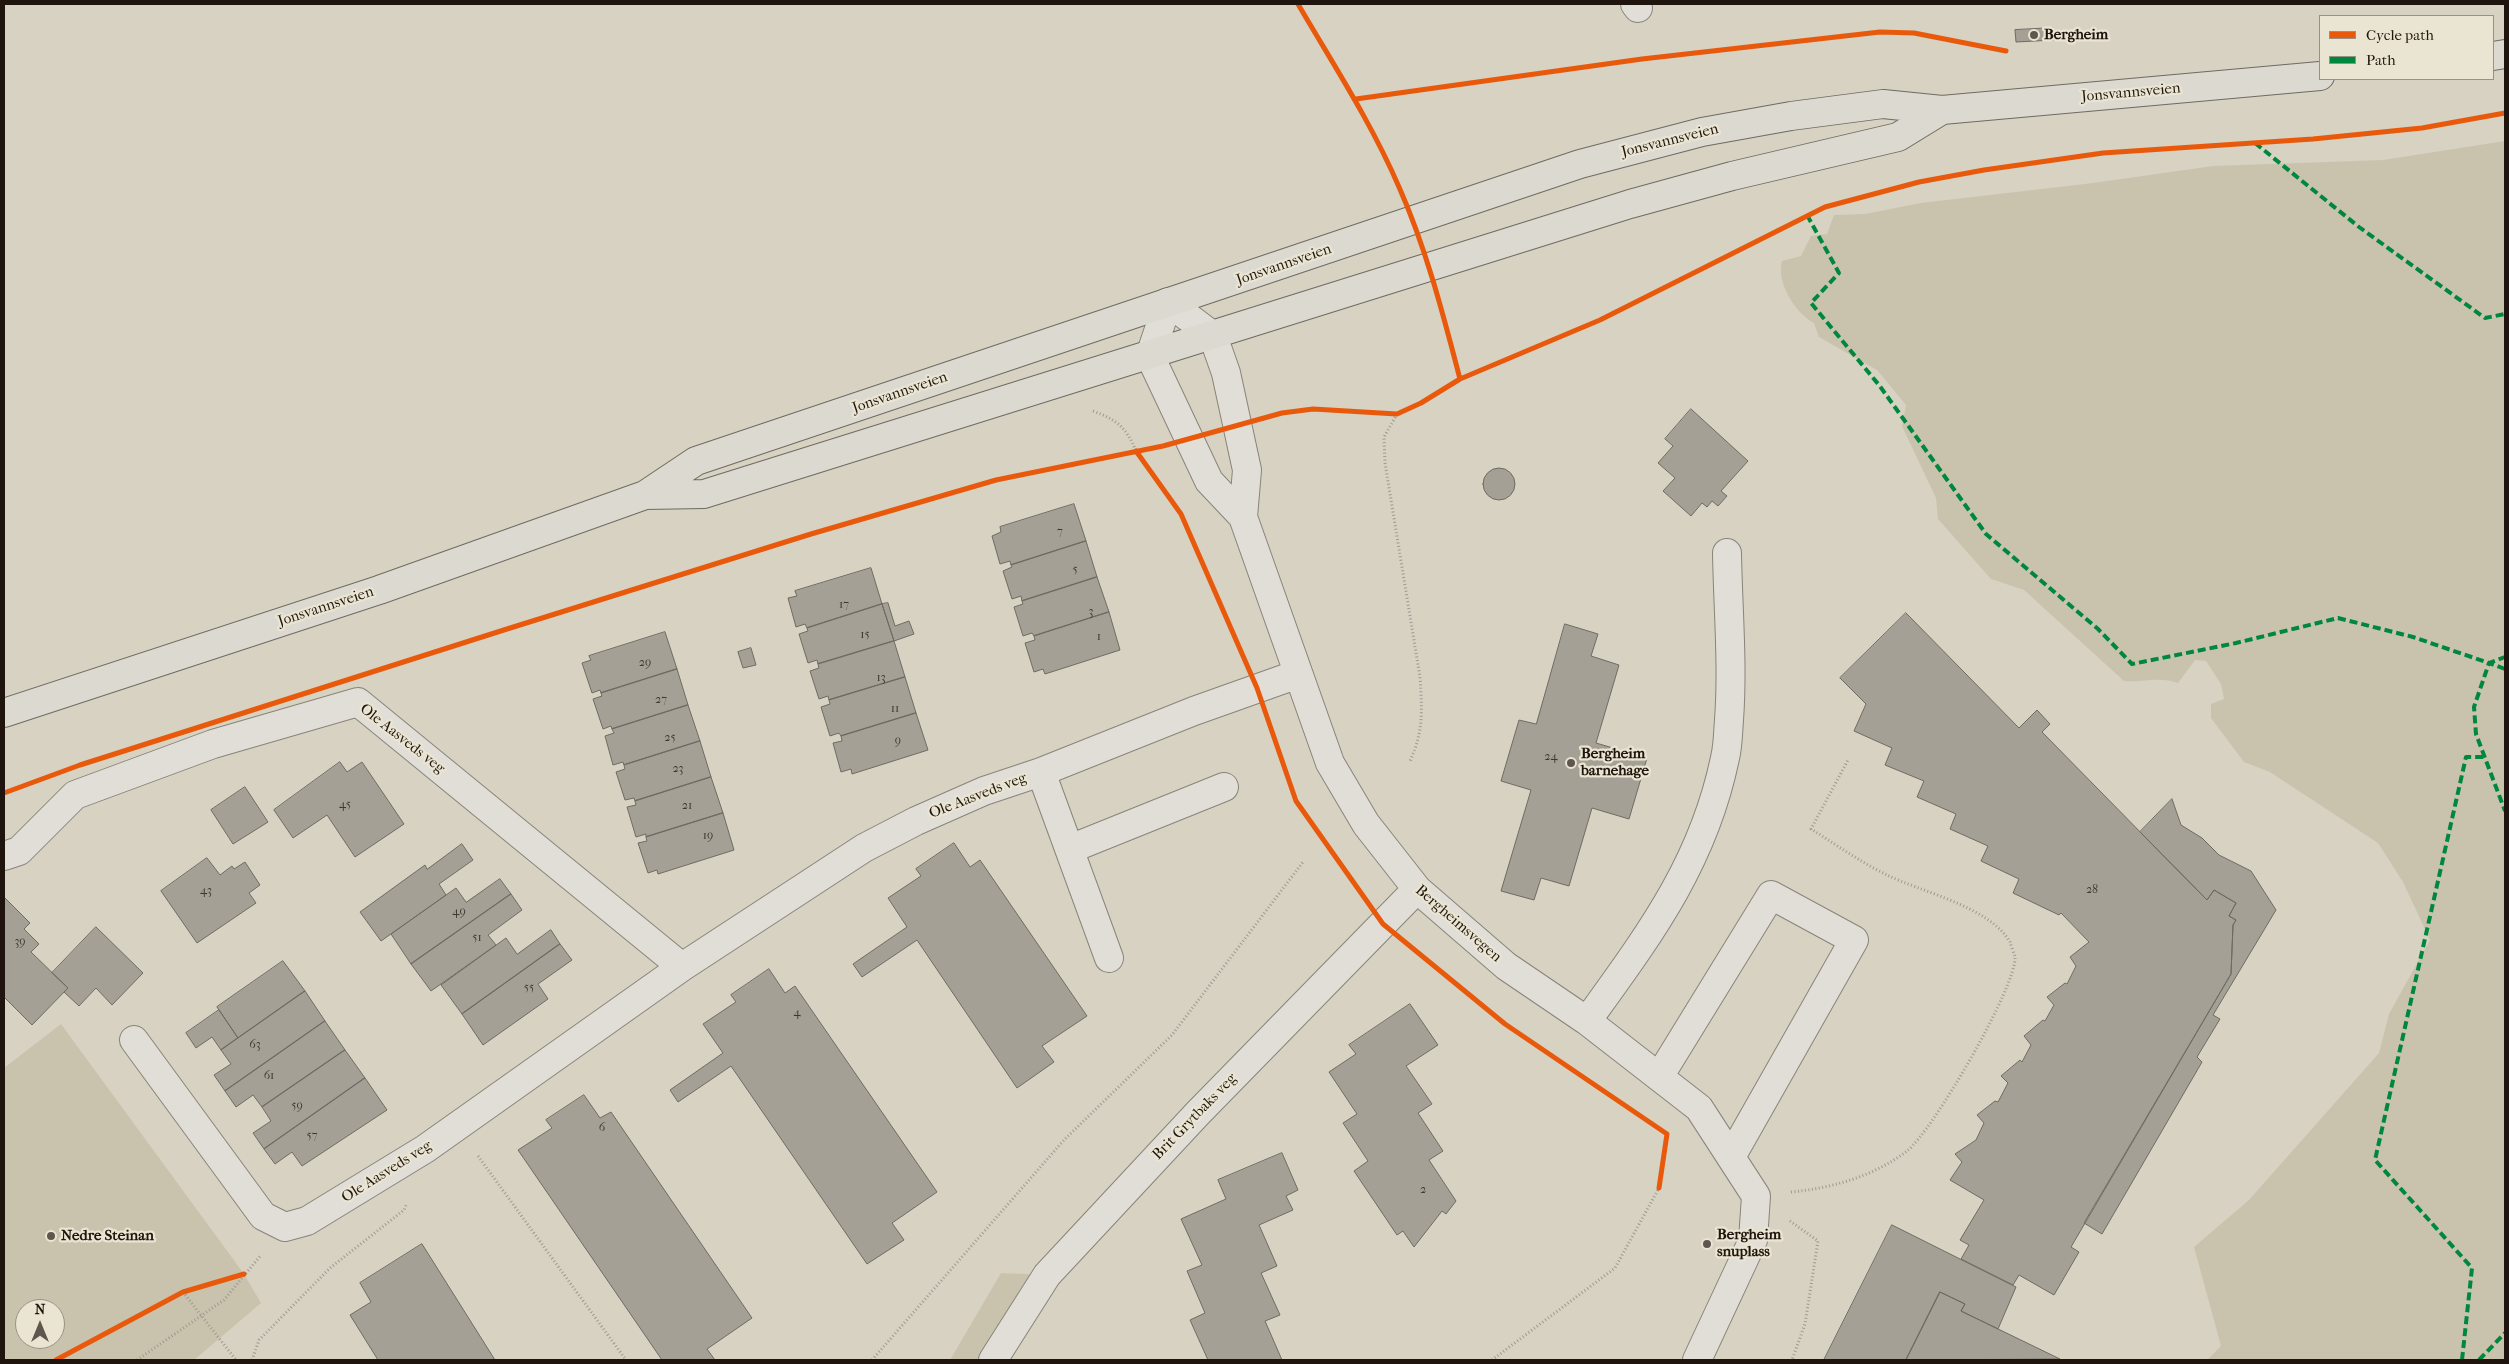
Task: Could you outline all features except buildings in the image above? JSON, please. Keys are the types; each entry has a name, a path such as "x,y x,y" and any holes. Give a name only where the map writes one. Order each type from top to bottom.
{"main road":[{"name":"Jonsvannsveien","path":"4,713 379,590 645,495 696,461 1580,164 1702,132 1791,116 1883,104 1942,110 2319,76"},
{"name":"Jonsvannsveien","path":"645,495 704,494 1150,356 1494,244 1732,176 1898,137 1942,110"}],"street":[{"path":"1150,356 1168,302 1213,336"},
{"name":"Bergheimsvegen","path":"1213,336 1226,373 1247,470 1243,518"},
{"name":"Bergheimsvegen","path":"1150,356 1209,481 1243,518 1330,763 1366,824 1417,889 1506,966 1587,1021 1699,1108 1756,1196"},
{"path":"1587,1021 1656,926 1684,878 1708,822 1726,757 1732,684 1727,553"},
{"name":"Ole Aasveds veg","path":"285,1227 307,1221 457,1127 682,966 864,848 933,813 984,791 1042,772 1194,711 1298,674"},
{"name":"Ole Aasveds veg","path":"4,856 19,851 76,795 213,744 358,702 682,966"},
{"path":"1042,772 1109,958"},
{"path":"1070,849 1224,787"},
{"name":"Brit Grytbaks veg","path":"993,1360 1048,1275 1198,1113 1417,889"},
{"path":"1659,1077 1771,895 1854,940 1731,1157"},
{"path":"134,1040 262,1216 285,1227"},
{"path":"1697,1360 1753,1240 1756,1196"}],"path":[{"path":"1388,413 1397,414 1405,410"},
{"path":"1397,414 1384,437 1385,462 1417,658 1422,712 1419,741 1410,761"},
{"path":"1127,452 1145,449"},
{"path":"1136,451 1142,458"},
{"path":"1756,1196 1822,1189 1878,1170 1909,1150 1937,1116 1988,1026 2007,984 2015,957 2009,942 1990,922 1954,902 1885,874 1811,828 1848,760"},
{"path":"872,1360 1064,1140 1172,1035 1303,862"},
{"path":"457,1127 626,1360"},
{"path":"1492,1360 1615,1268 1659,1188 1660,1179"},
{"path":"1756,1196 1818,1241 1805,1324 1792,1360"},
{"path":"252,1360 259,1340 330,1268 404,1210 407,1201"},
{"path":"137,1360 224,1300 285,1227"},
{"path":"236,1277 244,1274"},
{"path":"175,1297 183,1292 192,1290"},
{"path":"183,1292 236,1360"}],"shaded area":[{"path":"2505,141 2505,1360 2207,1360 2221,1346 2194,1247 2249,1200 2379,1053 2389,1014 2430,940 2403,882 2378,843 2270,772 2244,762 2211,718 2211,704 2224,699 2221,684 2206,661 2195,660 2178,683 2164,680 2124,681 2024,590 1991,579 1938,519 1936,498 1902,426 1906,405 1877,370 1819,337 1814,323 1794,305 1784,287 1781,269 1782,261 1801,256 1811,236 1827,234 1834,215 1865,214 1921,203 2093,183 2213,166 2383,160"},
{"path":"61,1024 244,1274 261,1303 194,1360 4,1360 4,1068"},
{"path":"1001,1273 1047,1275 993,1360 950,1360"}],"marked path":[{"path":"2255,143 2359,227 2485,318 2505,314"},
{"path":"1807,215 1839,273 1811,303 1879,385 1986,534 2098,629 2132,664 2236,643 2338,618 2413,637 2489,663 2505,657"},
{"path":"2505,669 2489,663 2474,707 2476,734 2505,811"},
{"path":"2462,1360 2472,1268 2375,1160 2466,757 2485,757"},
{"path":"2479,1360 2505,1333"}],"cycle path":[{"path":"1298,4 1364,116 1409,210 1426,257 1460,379"},
{"path":"1356,99 1642,59 1880,32 1914,33 2006,51"},
{"path":"4,793 80,765 507,629 811,534 996,480 1163,446 1282,413 1313,409 1397,414 1421,403 1460,379 1600,320 1825,207 1919,182 1984,170 2103,153 2313,139 2422,128 2505,113"},
{"path":"1136,451 1181,514 1257,688 1296,801 1383,924 1505,1024 1667,1134 1659,1188"},
{"path":"56,1360 183,1292 244,1274"}],"place":[{"name":"Bergheim","path":"2034,35"},
{"name":"Bergheim barnehage","path":"1571,763"},
{"name":"Nedre Steinan","path":"51,1236"},
{"name":"Bergheim snuplass","path":"1707,1244"}]}
